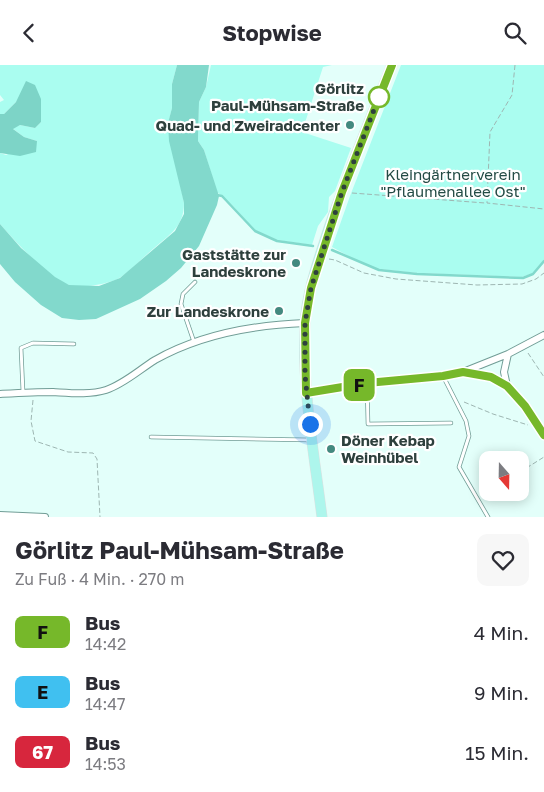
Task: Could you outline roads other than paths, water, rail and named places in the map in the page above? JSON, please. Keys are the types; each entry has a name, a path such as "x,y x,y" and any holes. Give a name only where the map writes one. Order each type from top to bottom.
{"main road":[{"path":"322,517 306,393 305,323 311,288 320,257 342,192 392,65"}],"street":[{"path":"0,393 92,393 107,390 155,360 223,333 257,327 305,323"},
{"path":"306,393 367,383 443,376 463,372 508,354 544,335"},
{"path":"507,386 504,372 508,354"},
{"path":"463,372 491,377 507,386 525,406 544,435"},
{"path":"0,515 45,517"}],"lane":[{"path":"194,343 182,304 183,294 195,282"},
{"path":"23,393 21,348 33,343 74,344"},
{"path":"443,376 466,421 470,436 459,467 488,517"},
{"path":"367,383 368,424 452,423"},
{"path":"151,437 312,440"}],"waterway":[{"path":"217,195 222,196 255,231 277,241 313,246"},
{"path":"332,250 379,270 417,274 523,278 533,274 544,261"}],"place":[{"name":"Görlitz Paul-Mühsam-Straße","path":"379,97"},
{"name":"Quad- und Zweiradcenter","path":"350,125"},
{"name":"Gaststätte zur Landeskrone","path":"296,263"},
{"name":"Zur Landeskrone","path":"279,311"},
{"name":"Döner Kebap Weinhübel","path":"331,449"}],"park label":[{"name":"Kleingärtnerverein \"Pflaumenallee Ost\"","path":"453,182"}]}
